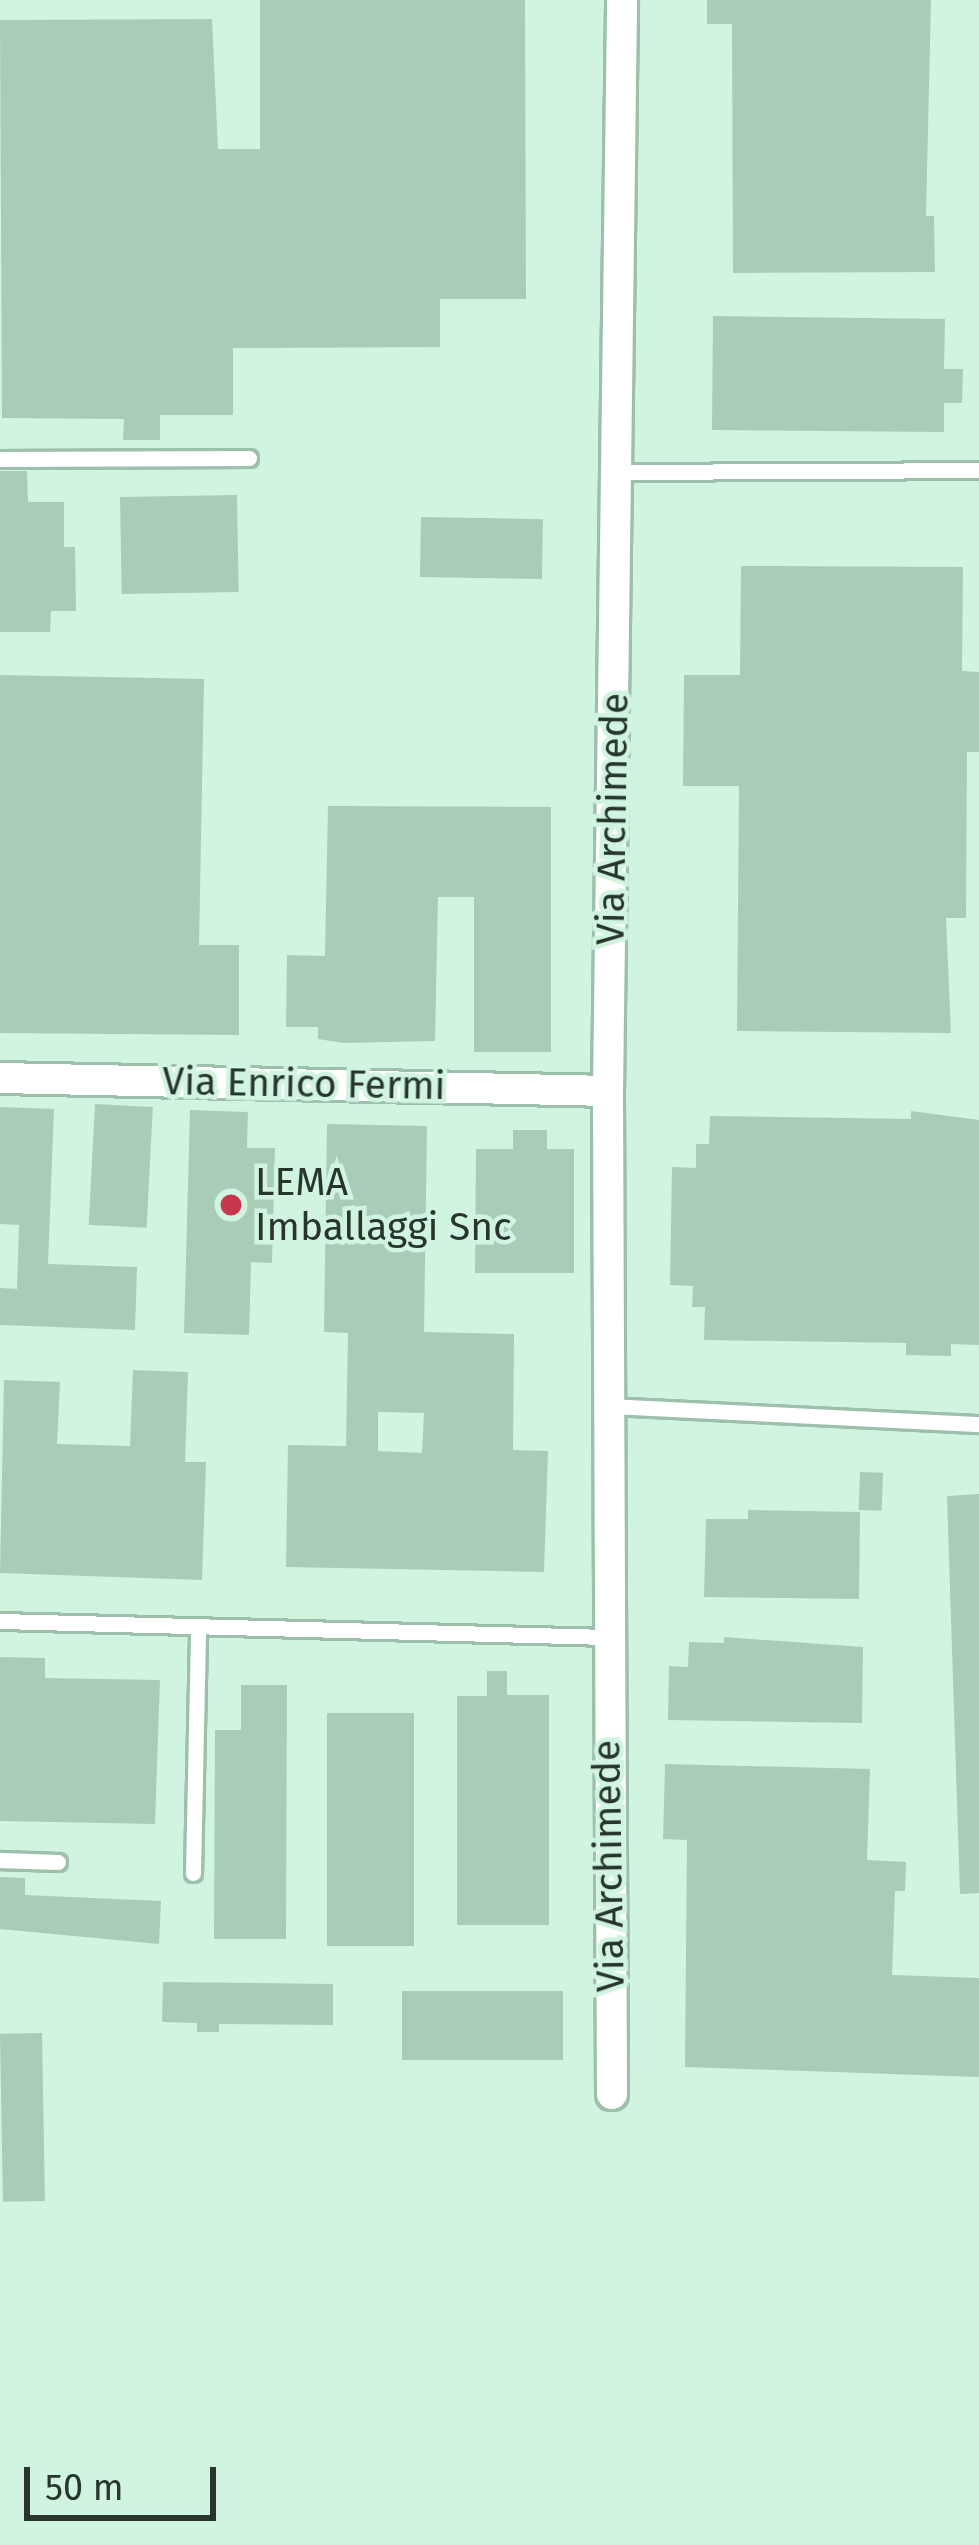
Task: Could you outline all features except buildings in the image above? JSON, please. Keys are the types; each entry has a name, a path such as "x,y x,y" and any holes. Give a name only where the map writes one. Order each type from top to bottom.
{"street":[{"name":"Via Archimede","path":"612,2094 606,1637 608,1091 622,0"},
{"name":"Via Enrico Fermi","path":"0,1078 608,1091"}],"lane":[{"path":"0,459 249,458"},
{"path":"619,472 979,470"},
{"path":"609,1406 979,1424"},
{"path":"0,1621 606,1637"},
{"path":"193,1873 198,1627"},
{"path":"0,1860 58,1862"}],"place":[{"name":"LEMA Imballaggi Snc","path":"231,1205"}]}
